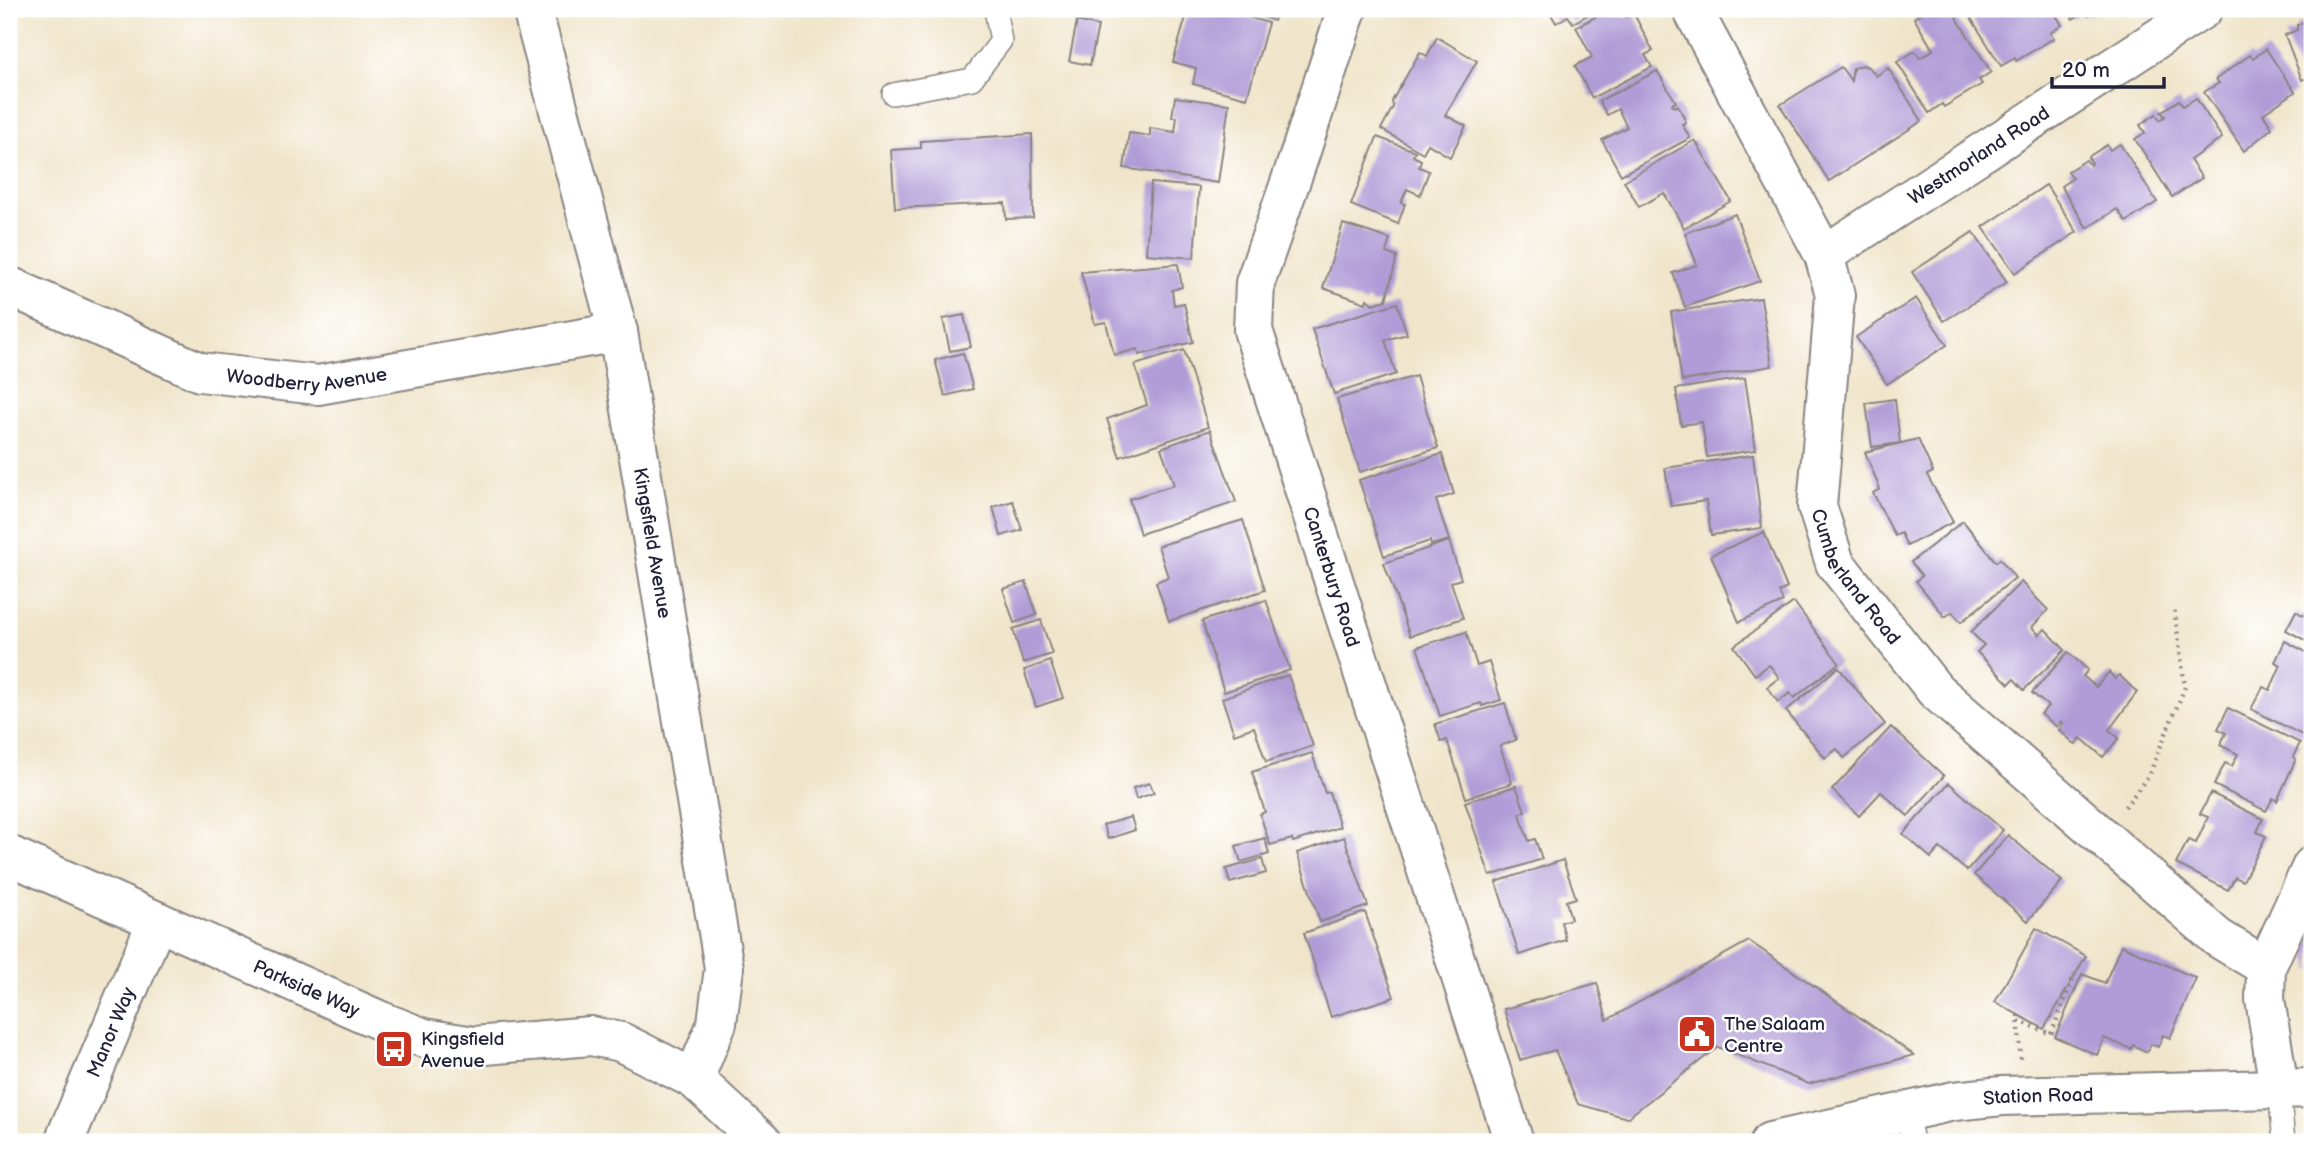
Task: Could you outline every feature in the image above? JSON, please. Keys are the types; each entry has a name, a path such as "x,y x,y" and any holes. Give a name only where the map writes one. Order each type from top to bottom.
{"street":[{"name":"Kingsfield Avenue","path":"532,9 618,332 724,968 718,1023 694,1079"},
{"name":"Canterbury Road","path":"1347,9 1255,283 1253,330 1514,1142"},
{"name":"Cumberland Road","path":"1692,9 1824,255 1835,295 1817,506 1835,564 1935,690 2218,938 2266,967"},
{"name":"Westmorland Road","path":"1824,255 2203,9"},
{"name":"Woodberry Avenue","path":"9,286 200,372 318,385 618,332"},
{"name":"Parkside Way","path":"9,855 424,1038 474,1046 591,1036 621,1042 694,1079"},
{"path":"2296,1088 2265,999 2266,967 2312,866"},
{"name":"Manor Way","path":"66,1142 157,921"},
{"path":"694,1079 762,1142"},
{"name":"Station Road","path":"1770,1142 1910,1127 1954,1101 2002,1096 2296,1088"}],"lane":[{"path":"893,94 972,79 1001,41 995,9"},
{"path":"2284,1142 2296,1088"}],"path":[{"path":"2103,835 2149,775 2185,687 2174,607"},
{"path":"2019,1021 2051,1034 2075,974"}],"building":[{"path":"1198,9 1222,9 1268,23 1247,98 1193,84 1196,68 1173,62 1188,10 1197,13"},
{"path":"1240,9 1278,9 1274,21"},
{"path":"1548,9 1598,9 1573,23 1568,16 1556,23"},
{"path":"1610,9 1622,9 1626,17 1634,14 1653,51 1645,55 1652,67 1592,98 1575,66 1592,57 1576,27"},
{"path":"1928,9 1951,9 1991,72 1979,80 1982,84 1929,113 1897,62 1915,51 1920,58 1933,50 1914,18"},
{"path":"2052,9 2062,25 2050,33 2054,38 2016,61 2015,58 2001,66 1966,10"},
{"path":"2067,9 2101,9 2088,16 2085,12 2073,19"},
{"path":"2312,19 2312,76 2302,80 2285,35 2297,30 2297,25"},
{"path":"1077,21 1098,26 1090,65 1069,61"},
{"path":"1437,37 1477,61 1445,115 1466,126 1450,157 1428,144 1423,153 1381,129 1393,107 1392,101 1420,52 1427,56"},
{"path":"2266,49 2295,92 2263,114 2272,128 2244,151 2204,92 2219,83 2216,79 2250,55 2253,58"},
{"path":"1863,65 1870,68 1876,76 1888,68 1922,121 1829,181 1780,105 1841,67 1851,81 1853,68"},
{"path":"1657,71 1676,102 1672,104 1674,107 1678,105 1686,122 1682,124 1690,138 1621,175 1602,140 1627,127 1618,109 1607,115 1599,101"},
{"path":"1175,97 1229,104 1218,183 1124,168 1129,133 1150,136 1150,128 1175,132 1177,117 1172,117"},
{"path":"2196,98 2222,138 2190,160 2202,178 2172,197 2135,139 2145,133 2140,125 2156,114 2160,120 2165,116 2161,112 2179,100 2183,106"},
{"path":"1032,134 1033,218 1006,219 1005,203 895,208 891,150 921,148 921,141"},
{"path":"1377,137 1415,151 1413,156 1421,160 1419,167 1429,171 1420,195 1407,189 1401,203 1405,204 1398,224 1351,205"},
{"path":"1695,140 1731,201 1684,228 1664,193 1639,207 1624,181"},
{"path":"2120,144 2157,202 2126,222 2117,209 2087,228 2061,186 2073,178 2068,171 2086,160 2090,165 2092,163 2088,157 2107,145 2110,150"},
{"path":"1151,183 1199,187 1194,258 1146,254"},
{"path":"2046,185 2077,232 2015,273 1983,227"},
{"path":"1735,214 1760,281 1685,307 1673,273 1697,265 1685,233"},
{"path":"1343,224 1390,239 1386,253 1397,257 1386,300 1373,304 1367,299 1366,303 1323,288"},
{"path":"1973,232 2007,282 1944,321 1912,272"},
{"path":"1178,264 1182,287 1172,290 1174,305 1184,303 1193,342 1139,355 1138,349 1114,355 1106,322 1095,324 1081,272"},
{"path":"1761,298 1772,366 1682,381 1671,312"},
{"path":"1916,298 1947,345 1887,384 1856,337"},
{"path":"1397,303 1407,334 1385,340 1396,374 1334,394 1312,329"},
{"path":"964,315 971,347 950,351 943,319"},
{"path":"1184,350 1208,427 1120,457 1107,419 1147,405 1135,365"},
{"path":"963,353 973,389 945,396 935,360"},
{"path":"1416,376 1438,448 1360,472 1337,399"},
{"path":"1745,378 1756,450 1707,457 1702,422 1681,425 1676,389"},
{"path":"1895,399 1900,443 1872,447 1866,403"},
{"path":"1210,430 1236,502 1140,534 1129,499 1174,485 1161,448"},
{"path":"1918,439 1933,472 1927,475 1953,522 1907,546 1901,533 1895,536 1873,493 1880,489 1865,452"},
{"path":"1442,454 1454,494 1436,500 1449,540 1431,545 1430,541 1384,556 1359,480"},
{"path":"1753,455 1762,528 1711,535 1706,501 1671,506 1665,468"},
{"path":"1013,501 1022,530 1001,536 993,507"},
{"path":"1243,520 1265,590 1169,621 1156,582 1168,577 1158,546"},
{"path":"1963,521 1996,562 2000,559 2015,578 1961,622 1952,612 1945,617 1916,581 1922,576 1911,562"},
{"path":"1764,532 1787,588 1779,592 1783,602 1739,622 1711,555"},
{"path":"1449,541 1461,579 1451,582 1463,618 1410,636 1384,563"},
{"path":"1026,582 1037,615 1014,623 1003,589"},
{"path":"2021,582 2048,610 2032,627 2039,635 2045,629 2065,650 2024,690 2014,679 2009,684 1977,652 1984,645 1971,632"},
{"path":"1266,600 1290,670 1224,692 1202,621"},
{"path":"1794,602 1839,663 1794,698 1790,693 1778,702 1767,687 1779,678 1772,668 1769,665 1755,675 1734,646"},
{"path":"2312,602 2312,644 2286,630 2296,611 2304,616"},
{"path":"1041,620 1052,654 1023,663 1013,629"},
{"path":"1466,632 1477,666 1489,662 1501,700 1482,706 1481,703 1440,716 1417,647"},
{"path":"2285,641 2312,655 2312,723 2310,721 2302,735 2251,709 2263,687 2270,690 2281,665 2275,662"},
{"path":"2068,652 2088,670 2083,676 2096,687 2109,672 2115,679 2119,675 2137,692 2109,730 2119,738 2103,757 2081,738 2076,745 2059,730 2063,724 2061,722 2057,727 2041,714 2048,706 2032,693"},
{"path":"1050,661 1063,698 1036,707 1024,670"},
{"path":"1838,667 1885,724 1844,758 1837,749 1825,758 1786,711"},
{"path":"1288,675 1313,746 1266,762 1254,727 1234,734 1222,698"},
{"path":"1505,703 1516,740 1500,746 1512,783 1466,798 1447,740 1441,742 1435,724"},
{"path":"2228,708 2300,743 2293,757 2296,759 2277,801 2273,798 2266,811 2214,785 2225,763 2232,766 2238,754 2220,745 2226,733 2218,729"},
{"path":"1891,727 1944,776 1908,816 1881,792 1859,816 1832,790"},
{"path":"1312,753 1340,827 1293,842 1292,839 1270,845 1260,814 1265,812 1252,772"},
{"path":"1150,783 1154,793 1136,799 1133,788"},
{"path":"1949,783 2003,830 1967,871 1940,848 1931,858 1903,834"},
{"path":"1516,786 1525,811 1520,813 1524,828 1529,841 1535,839 1542,859 1490,876 1465,802"},
{"path":"2211,793 2263,819 2257,832 2266,836 2243,881 2235,877 2228,890 2176,864 2188,840 2196,843 2208,817 2200,814"},
{"path":"1131,817 1135,830 1108,839 1103,825"},
{"path":"2008,835 2062,881 2028,921 1974,875"},
{"path":"1344,837 1368,906 1320,922 1297,853"},
{"path":"1265,838 1269,854 1241,862 1236,846"},
{"path":"1262,859 1266,873 1230,883 1226,869"},
{"path":"1563,860 1576,898 1566,901 1571,919 1561,922 1566,940 1519,955 1496,882"},
{"path":"1365,912 1394,997 1331,1017 1304,933"},
{"path":"2036,928 2086,956 2044,1029 1995,1002"},
{"path":"2312,930 2312,971 2311,971 2306,949"},
{"name":"The Salaam Centre","path":"1749,941 1914,1055 1809,1084 1718,1047 1627,1118 1578,1104 1555,1050 1520,1060 1504,1009 1597,983 1607,1020"},
{"path":"2121,945 2196,978 2170,1038 2163,1035 2158,1047 2151,1044 2147,1052 2133,1045 2131,1049 2104,1038 2097,1055 2055,1037 2082,974 2105,983"}],"place":[{"name":"The Salaam Centre","path":"1697,1034"},
{"name":"Kingsfield Avenue","path":"394,1049"}]}
